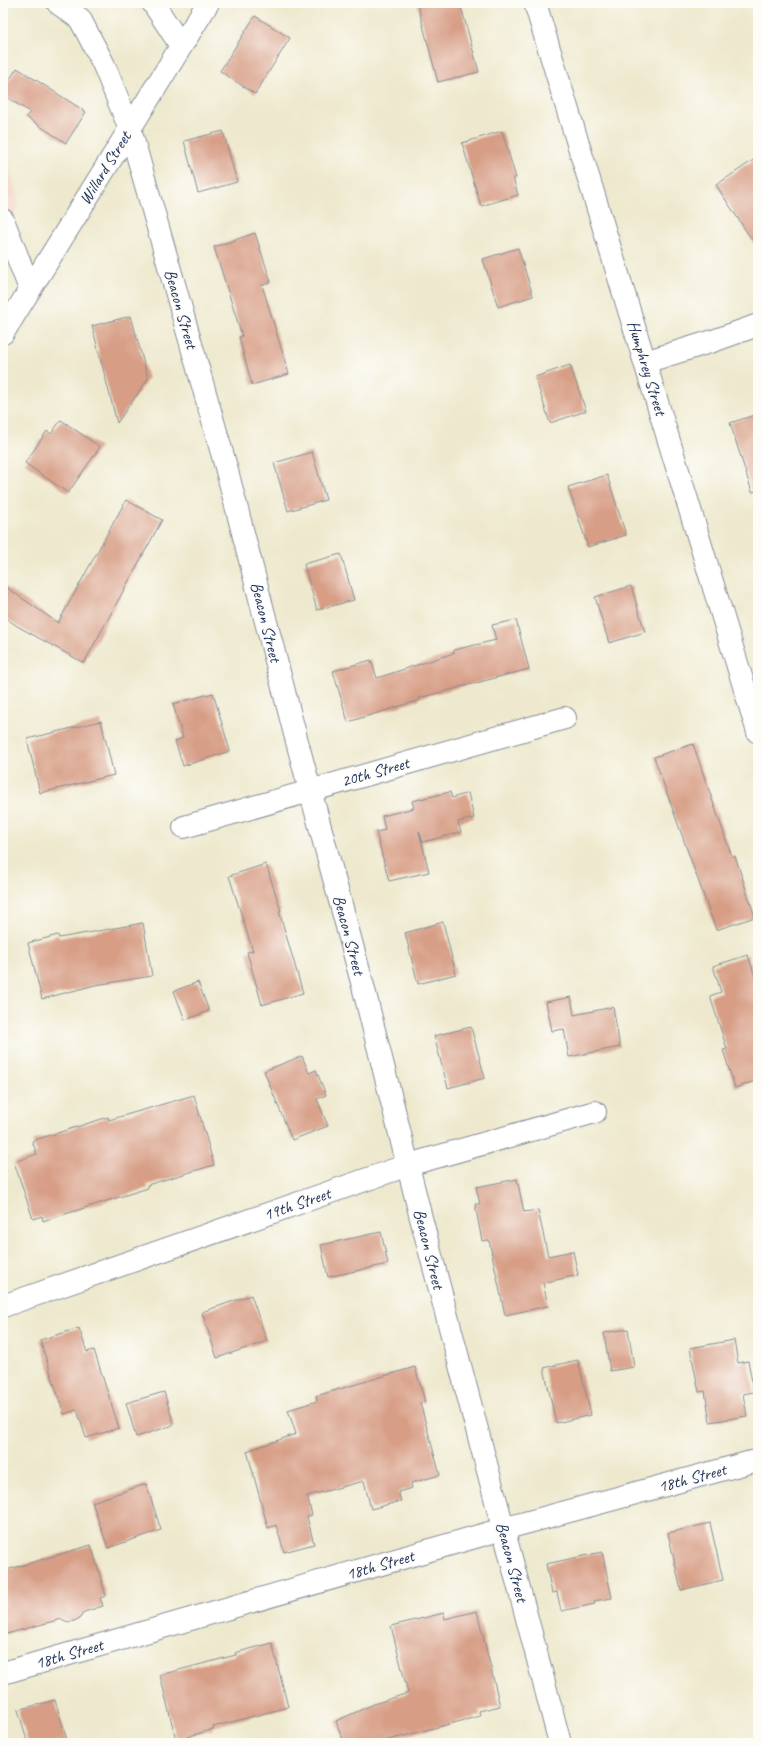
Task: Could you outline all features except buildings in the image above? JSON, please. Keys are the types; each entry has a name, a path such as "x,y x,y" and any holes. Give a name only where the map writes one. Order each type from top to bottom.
{"street":[{"name":"Beacon Street","path":"58,3 80,18 103,64 130,129 226,467 560,1743"},
{"path":"153,3 181,46"},
{"name":"Willard Street","path":"3,333 208,3"},
{"name":"Humphrey Street","path":"535,3 758,732"},
{"path":"3,220 30,289"},
{"path":"645,362 713,341 758,325"},
{"name":"20th Street","path":"184,827 565,718"},
{"name":"19th Street","path":"3,1306 408,1165 595,1112"},
{"name":"18th Street","path":"3,1673 503,1529 758,1460"}],"shaded area":[{"path":"3,143 19,205 3,233"}]}
